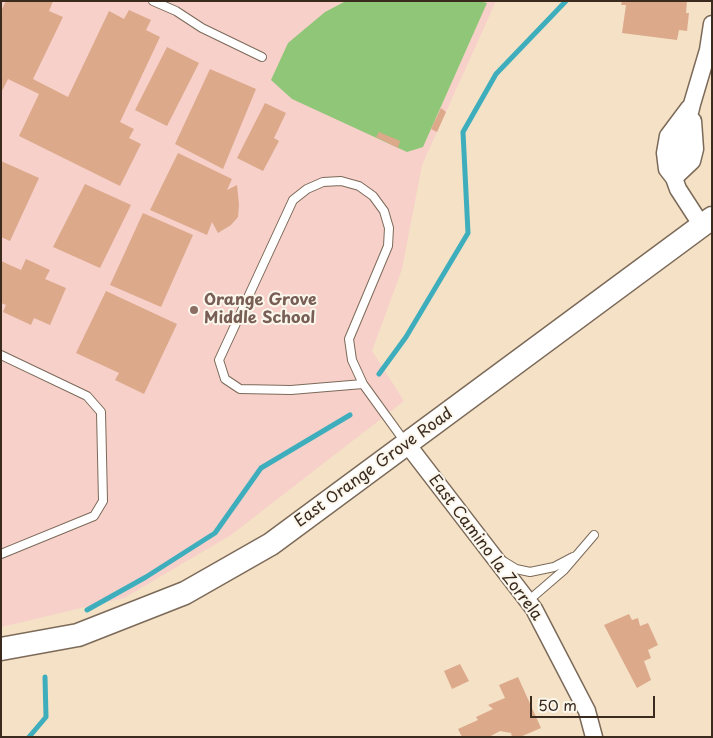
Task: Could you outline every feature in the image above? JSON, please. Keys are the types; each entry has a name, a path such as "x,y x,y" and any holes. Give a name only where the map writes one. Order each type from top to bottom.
{"main road":[{"name":"East Orange Grove Road","path":"1,649 78,635 185,593 271,544 707,225"}],"street":[{"path":"674,178 692,161 695,149 692,104 708,50 712,24"},
{"path":"692,104 668,136 665,144 667,169 674,178 678,188 707,225"},
{"name":"East Camino la Zorrela","path":"407,444 528,601 587,711 594,737"}],"lane":[{"path":"154,1 262,58"},
{"path":"363,384 290,390 240,389 225,379 220,360 293,200 306,188 323,182 341,181 359,186 373,196 384,211 389,228 388,246 349,339 352,360 363,384 407,444"},
{"path":"1,355 87,396 101,412 102,501 94,516 1,554"},
{"path":"528,601 564,570 594,535"},
{"path":"493,556 516,569 530,572 554,567 577,555"}],"shaded area":[{"name":"Orange Grove Middle School","path":"1,1 496,1 422,165 402,269 372,351 404,401 231,535 124,598 1,627"}],"green space":[{"path":"346,1 479,1 487,3 423,147 407,152 292,99 271,80 288,43 325,12"}],"building":[{"path":"6,1 53,1 49,11 63,17 33,79 68,97 109,11 124,19 129,10 151,20 146,30 160,37 120,122 134,129 129,138 141,144 120,186 19,136 39,94 8,79 1,93 1,11"},
{"path":"622,1 687,1 686,13 689,13 687,31 679,30 677,40 622,33 626,5 621,5"},
{"path":"167,47 199,63 167,126 135,110"},
{"path":"210,69 256,89 223,169 175,144"},
{"path":"265,103 286,113 274,138 279,141 263,171 237,158"},
{"path":"441,108 446,112 437,132 431,129"},
{"path":"379,132 400,141 398,148 376,137"},
{"path":"178,153 232,179 227,190 237,185 238,217 231,225 218,233 212,222 207,235 150,210"},
{"path":"1,161 39,178 10,241 1,237"},
{"path":"85,184 131,205 100,268 53,247"},
{"path":"143,213 193,235 161,307 110,285"},
{"path":"26,259 50,270 45,279 66,288 50,325 34,318 31,325 3,312 6,305 1,303 1,261 21,270"},
{"path":"106,291 177,324 144,394 115,380 119,373 76,353"},
{"path":"629,614 632,620 638,618 640,626 648,623 658,645 648,650 651,658 644,661 651,680 637,688 604,625"},
{"path":"460,664 469,681 452,689 444,671"},
{"path":"518,677 541,728 520,737 512,737 511,733 500,731 489,737 462,737 458,729 478,720 476,717 493,709 488,705 505,698 499,685"}],"waterway":[{"path":"379,374 406,337 468,233 463,132 496,74 566,1"},
{"path":"87,610 146,577 215,533 261,468 350,415"},
{"path":"29,737 46,717 45,677"}],"place":[{"name":"Orange Grove Middle School","path":"194,310"}]}
